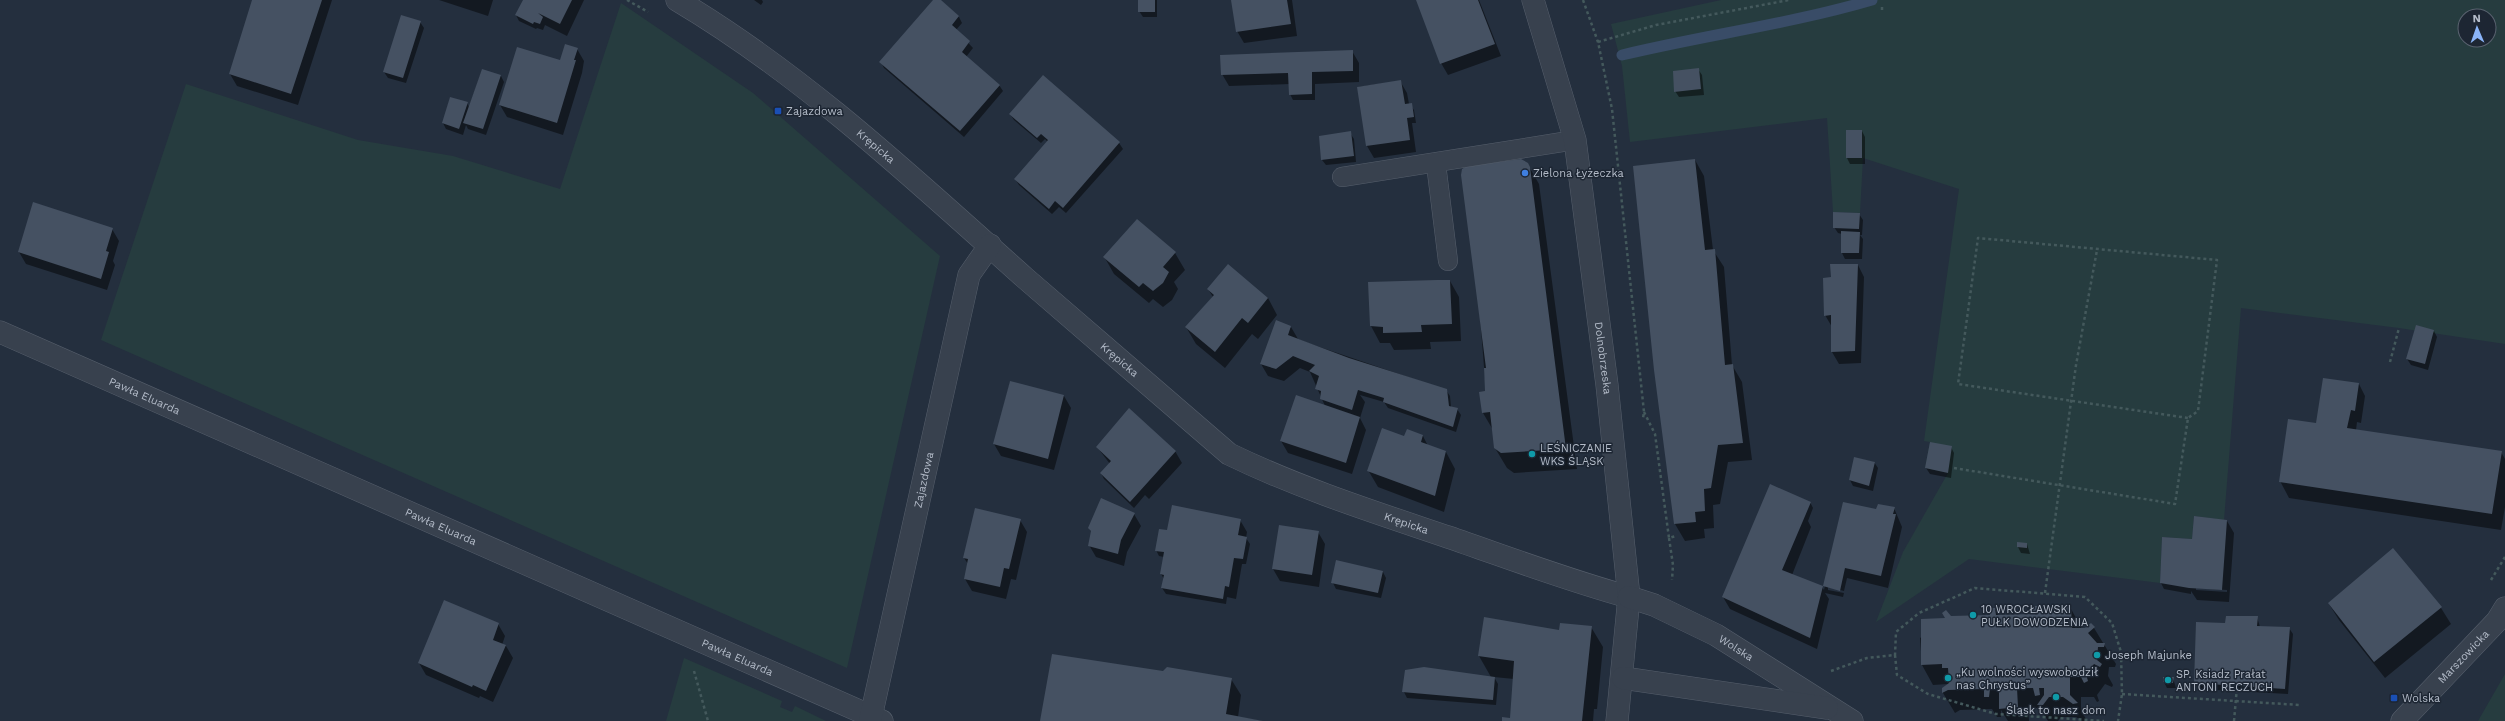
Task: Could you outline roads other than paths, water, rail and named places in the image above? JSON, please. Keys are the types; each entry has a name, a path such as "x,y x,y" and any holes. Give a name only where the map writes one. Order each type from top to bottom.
{"street":[{"name":"Krępicka","path":"677,0 743,43 827,106 914,176 990,245 1229,454 1264,471 1376,512 1571,581 1629,597"},
{"name":"Dolnobrzeska","path":"1533,0 1575,140 1607,385 1629,597 1623,678 1617,721"},
{"name":"Zajazdowa","path":"875,719 969,275 990,245"},
{"name":"Pawła Eluarda","path":"0,332 875,719"},
{"name":"Wolska","path":"1629,597 1654,605 1716,635 1845,716"},
{"name":"Marszowicka","path":"2402,721 2497,620 2505,608"},
{"name":"Wolska","path":"1623,678 1845,716"}],"lane":[{"path":"1342,177 1436,164 1575,140"},
{"path":"1436,164 1448,261"}],"waterway":[{"path":"1622,55 1779,23 1872,0"}],"place":[{"name":"Zajazdowa","path":"778,111"},
{"name":"Zielona Łyżeczka","path":"1525,173"},
{"name":"LEŚNICZANIE WKS ŚLĄSK","path":"1532,454"},
{"name":"10 WROCŁAWSKI PUŁK DOWODZENIA","path":"1973,615"},
{"name":"Joseph Majunke","path":"2097,655"},
{"name":"„Ku wolności wyswobodził nas Chrystus”","path":"1948,678"},
{"name":"SP. Ksiadz Prałat ANTONI RECZUCH","path":"2168,680"},
{"name":"Śląsk to nasz dom","path":"2056,697"},
{"name":"Wolska","path":"2394,698"}]}
